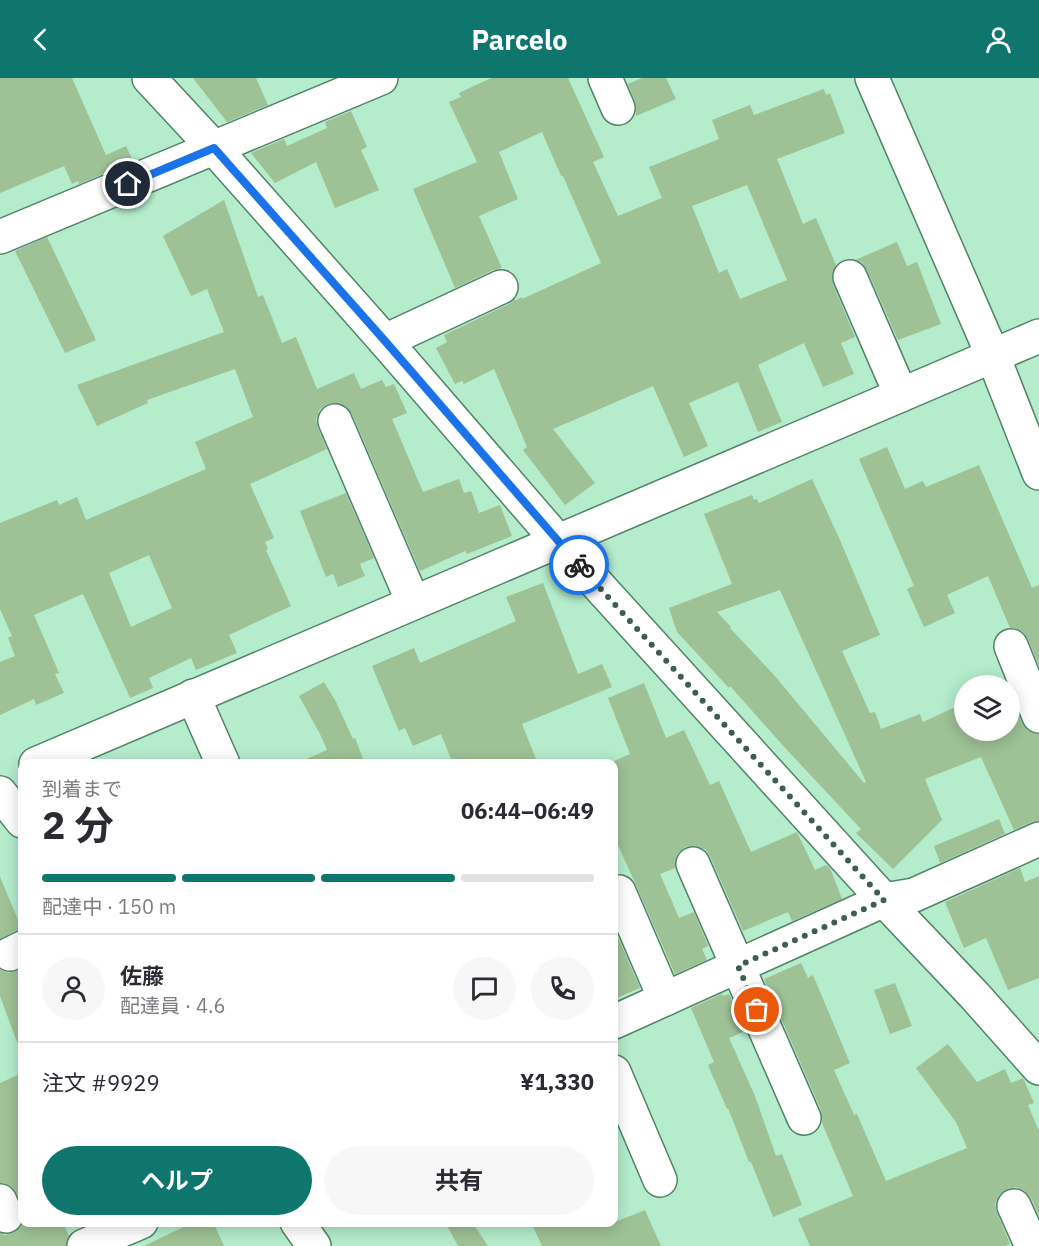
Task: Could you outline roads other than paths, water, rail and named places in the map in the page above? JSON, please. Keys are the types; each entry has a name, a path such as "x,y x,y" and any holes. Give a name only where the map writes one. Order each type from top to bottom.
{"street":[{"path":"149,78 385,341 557,540 1039,1068"},
{"path":"0,237 381,78"},
{"path":"605,78 618,108"},
{"path":"872,78 993,356 1039,472"},
{"path":"850,277 901,395"},
{"path":"385,341 501,286"},
{"path":"48,759 1039,336"},
{"path":"335,421 413,602"},
{"path":"1011,646 1039,716"},
{"path":"193,696 221,759"},
{"path":"0,779 18,771"},
{"path":"0,793 18,816"},
{"path":"618,1020 884,900 914,896 1039,839"},
{"path":"693,864 804,1118"},
{"path":"619,892 665,999"},
{"path":"618,1081 660,1180"},
{"path":"1014,1206 1032,1246"},
{"path":"84,1246 129,1227"},
{"path":"301,1227 314,1246"}]}
